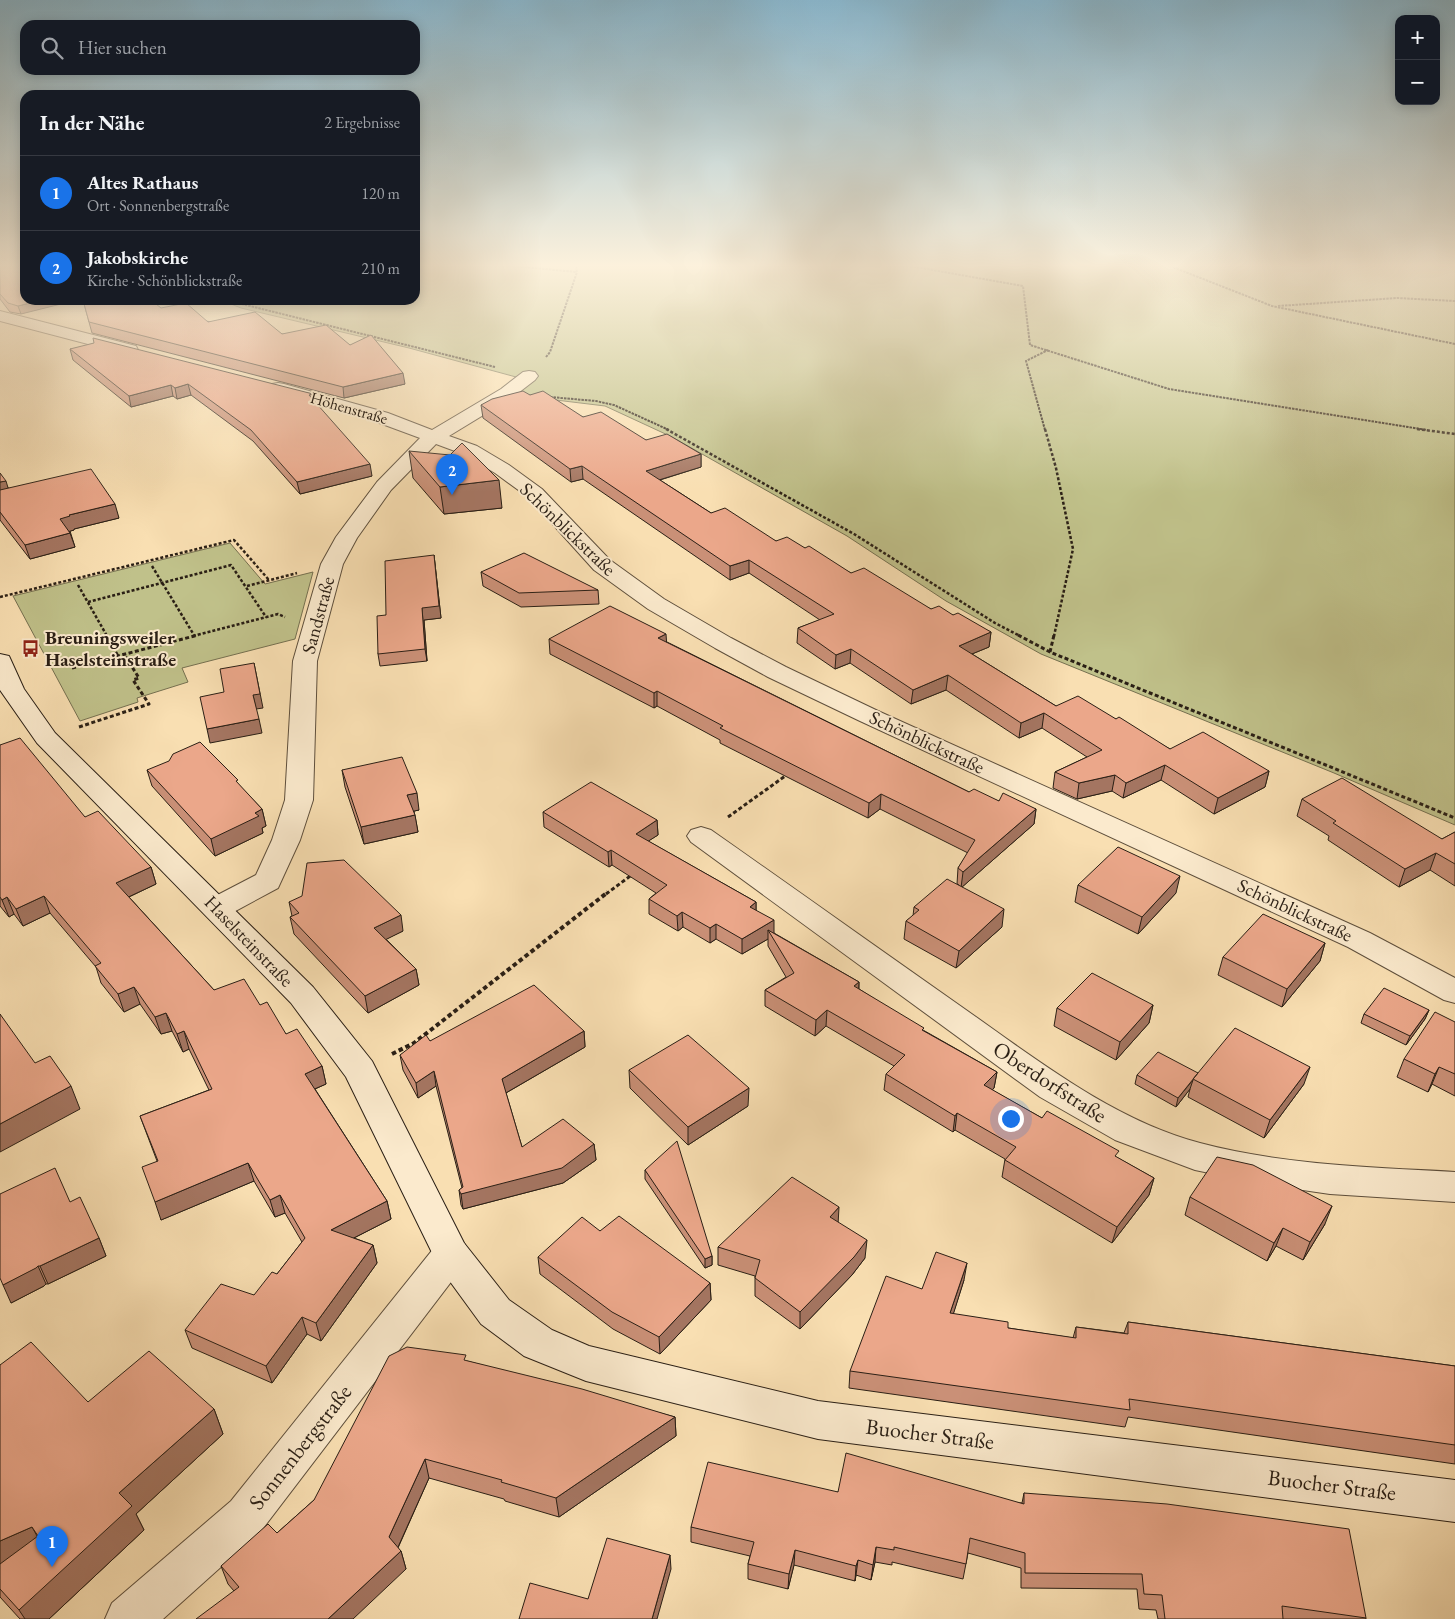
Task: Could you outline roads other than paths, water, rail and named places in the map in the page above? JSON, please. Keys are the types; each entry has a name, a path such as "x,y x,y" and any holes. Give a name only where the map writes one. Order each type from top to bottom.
{"street":[{"path":"98,342 145,354"},
{"name":"Sandstraße","path":"217,908 268,880 286,840 299,800 305,660 332,564 347,537 384,486 412,455 435,436 507,393 530,376"},
{"name":"Höhenstraße","path":"259,383 381,417 435,436"},
{"name":"Schönblickstraße","path":"435,436 470,450 502,469 535,493 602,565 656,604 723,643 777,672 868,716 1360,940 1455,992"},
{"name":"Haselsteinstraße","path":"0,661 12,689 46,738 302,995 360,1070 451,1254"},
{"name":"Oberdorfstraße","path":"701,836 1052,1088 1127,1130 1195,1156 1262,1170 1330,1179 1455,1187"},
{"name":"Buocher Straße","path":"451,1254 495,1312 538,1343 586,1363 818,1420 1455,1501"},
{"name":"Sonnenbergstraße","path":"128,1619 246,1516 451,1254"}],"place":[{"name":"Jakobskirche","path":"452,495"},
{"name":"Breuningsweiler Haselsteinstraße","path":"31,648"},
{"name":"Altes Rathaus","path":"52,1567"}]}
